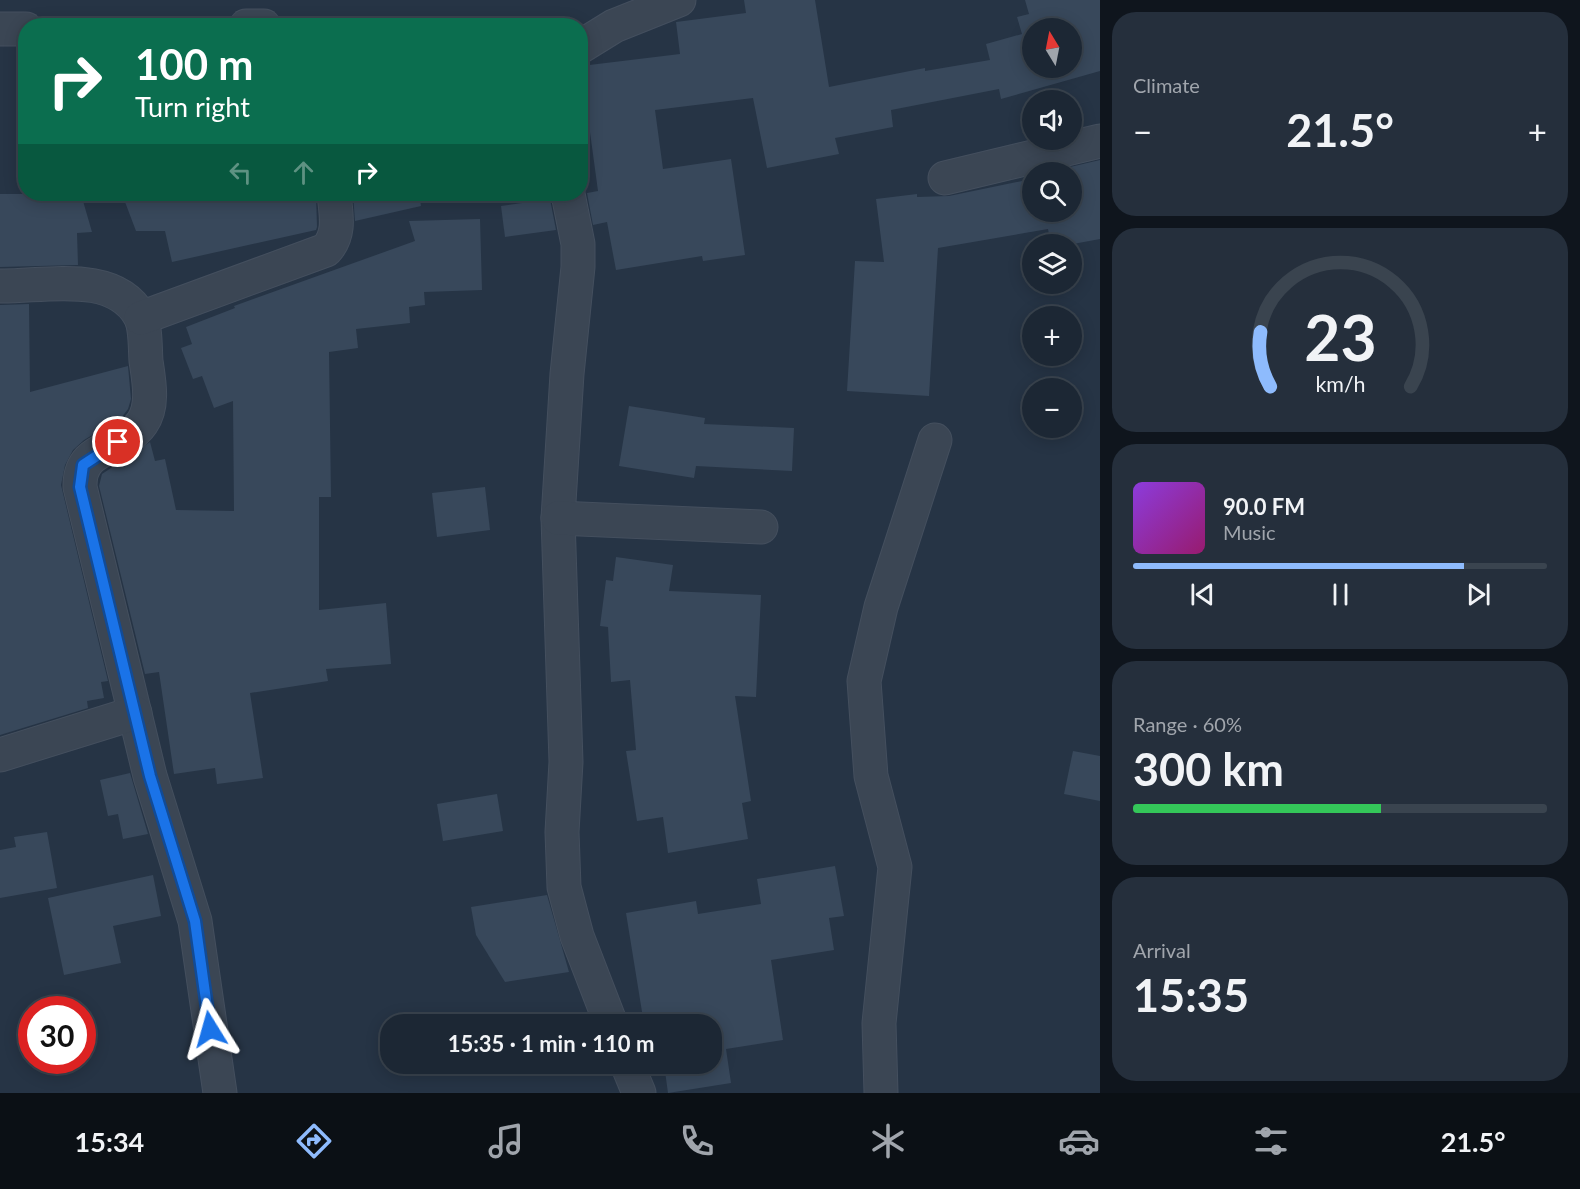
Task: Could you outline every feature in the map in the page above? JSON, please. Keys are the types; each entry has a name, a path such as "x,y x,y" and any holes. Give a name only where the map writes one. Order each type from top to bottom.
{"street":[{"path":"588,42 614,26 679,0"},
{"path":"0,29 18,29"},
{"path":"945,178 1100,141"},
{"path":"141,318 319,254 332,244 337,228 335,201"},
{"path":"569,201 578,244 578,267 567,374 558,518 566,762 562,832 564,887 577,936 608,1014"},
{"path":"0,286 86,284 101,287 130,303 141,318 149,396 146,417 134,433 87,460 80,471 79,479 150,776 195,921 220,1093"},
{"path":"881,1093 879,1023 895,867 871,776 864,681 881,607 935,440"},
{"path":"558,518 761,527"},
{"path":"0,755 135,713"},
{"path":"631,1074 639,1093"}],"building":[{"path":"744,0 815,0 829,87 925,68 925,71 990,60 986,44 1022,34 1022,78 1075,78 1033,90 1022,90 1022,93 1001,99 999,89 891,110 893,127 835,138 839,154 767,168 753,98 655,110 663,169 731,159 745,255 703,261 702,256 616,270 607,222 593,225 588,198 588,193 598,191 588,117 588,65 680,54 676,22 746,13"},
{"path":"1025,0 1100,0 1100,71 1082,76 1082,18 1022,18 1022,34 1017,17 1029,14"},
{"path":"1100,160 1100,239 1082,242 1082,234 1049,234 1048,229 938,248 929,396 847,391 855,261 884,262 876,199 917,194 917,197 949,196 1022,181 1022,222 1082,222 1082,164"},
{"path":"0,194 18,194 18,201 83,201 92,232 77,233 78,265 0,267"},
{"path":"125,201 316,201 316,230 172,262 165,231 136,231"},
{"path":"354,201 420,201 421,206 355,221"},
{"path":"550,201 556,230 505,237 501,206"},
{"path":"480,219 482,290 424,292 425,305 409,307 410,323 356,329 358,348 329,352 331,497 319,497 319,610 386,603 391,664 326,669 328,681 250,693 263,778 217,784 215,768 174,774 159,672 145,674 99,486 102,474 150,442 155,461 165,459 176,510 234,511 233,401 214,408 202,376 193,379 181,348 192,344 186,327 235,308 234,306 415,241 409,221"},
{"path":"29,304 30,392 128,366 131,399 128,409 121,418 84,440 73,450 65,465 61,485 108,681 101,682 104,698 87,701 88,708 0,735 0,305"},
{"path":"629,406 705,418 704,424 794,428 792,471 696,466 694,478 619,466"},
{"path":"485,487 490,530 437,537 432,493"},
{"path":"616,557 673,565 669,591 761,595 756,697 735,696 751,801 742,803 748,839 668,853 663,817 637,821 626,751 636,750 630,680 611,682 608,627 600,626 606,580 613,581"},
{"path":"1073,751 1100,756 1100,801 1064,794"},
{"path":"130,773 148,834 123,839 118,814 108,816 100,780"},
{"path":"497,794 503,831 443,841 437,804"},
{"path":"47,832 57,888 0,898 0,850 16,847 14,837"},
{"path":"835,866 844,916 829,918 834,950 771,960 783,1040 726,1049 731,1083 668,1093 665,1074 722,1074 722,1014 642,1014 626,913 696,901 698,914 761,904 757,879"},
{"path":"153,875 161,916 113,926 121,963 64,975 48,898"},
{"path":"547,895 569,972 505,982 476,935 471,907"}],"route":[{"path":"118,442 87,460 80,471 80,487 150,776 195,921 210,1029"}]}
